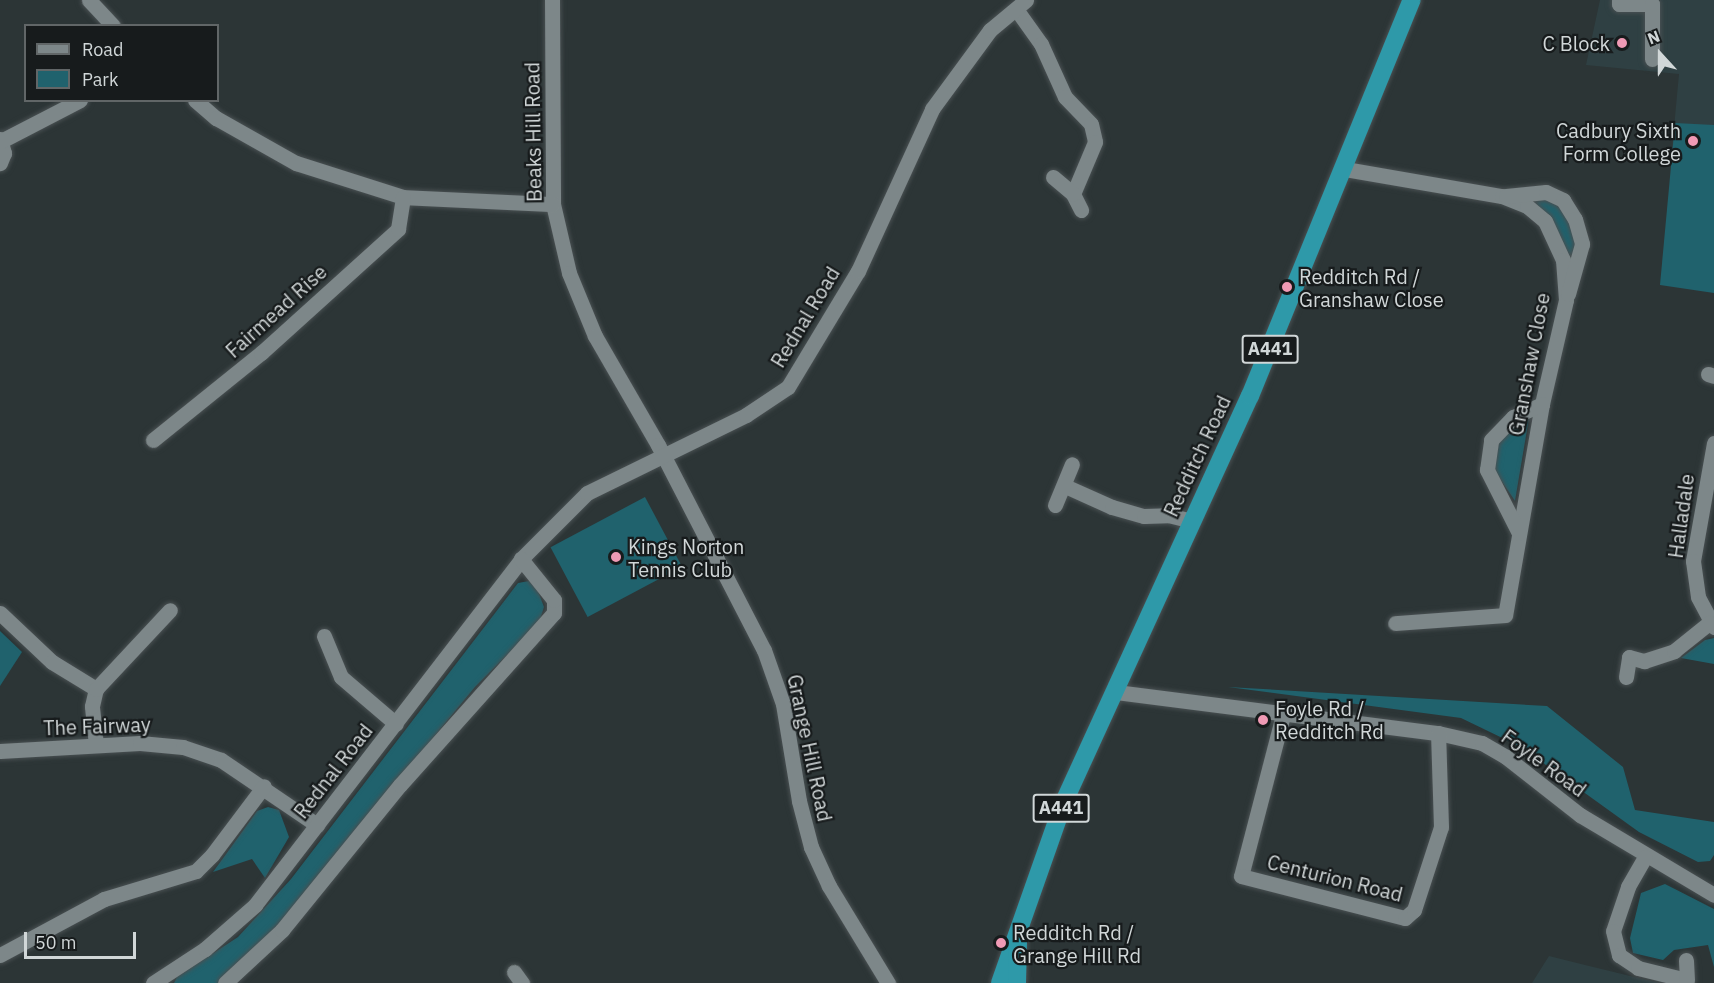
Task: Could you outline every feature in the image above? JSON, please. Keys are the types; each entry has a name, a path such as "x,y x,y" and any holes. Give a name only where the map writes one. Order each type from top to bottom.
{"highway":[{"name":"Redditch Road","path":"1000,983 1063,804 1250,396 1345,169 1412,0"},
{"name":"Redditch Road","path":"1017,983 1018,928"}],"street":[{"path":"89,0 111,24"},
{"name":"Beaks Hill Road","path":"552,0 553,204 568,273 595,336 662,455"},
{"path":"1619,0 1619,4 1652,4 1652,59"},
{"path":"1021,4 1065,97 1091,124 1095,142 1072,194"},
{"name":"Rednal Road","path":"153,983 205,949 255,905 521,560 587,494 761,407 788,387 858,271 932,109 990,30 1021,4"},
{"path":"0,163 4,153 1,140 76,102"},
{"path":"197,102 216,118 296,163 403,197 553,204"},
{"name":"Granshaw Close","path":"1345,169 1502,196 1527,206 1545,221 1563,261 1566,300 1542,405 1505,615 1395,623"},
{"path":"1053,177 1072,194 1081,210"},
{"path":"1502,196 1546,192 1563,200 1575,219 1582,244 1566,300"},
{"name":"Fairmead Rise","path":"153,440 261,353 398,229 403,197"},
{"path":"1519,533 1487,470 1491,440 1513,417 1542,405"},
{"name":"Halladale","path":"1712,625 1698,597 1693,561 1714,443"},
{"name":"Grange Hill Road","path":"662,455 764,650 783,704 799,801 811,848 829,886 888,983"},
{"path":"1056,505 1072,464"},
{"path":"1065,486 1144,516 1168,515 1192,521"},
{"path":"225,983 282,930 400,785 554,613 554,600 521,560"},
{"path":"96,745 92,705 96,689 170,610"},
{"path":"0,613 52,662 96,689"},
{"path":"1626,677 1629,657 1644,661 1674,651 1712,625"},
{"path":"324,636 341,677 396,724"},
{"name":"Foyle Road","path":"1116,692 1438,733 1482,743 1506,757 1580,815 1645,857 1714,895"},
{"name":"Centurion Road","path":"1283,715 1241,876 1409,916 1441,827 1438,733"},
{"name":"The Fairway","path":"0,751 140,743 183,747 221,760 264,786 317,825"},
{"path":"0,955 104,900 196,871 212,855 264,786"},
{"path":"1645,857 1628,887 1613,931 1619,955 1638,968 1687,980 1686,960"}],"shaded area":[{"name":"Cadbury Sixth Form College","path":"1600,0 1714,0 1714,293 1671,160 1679,74 1586,65"},
{"path":"1549,956 1585,965 1659,983 1532,983"}],"green space":[{"path":"1675,123 1714,125 1714,293 1660,285"},
{"path":"1546,192 1575,219 1576,271 1545,221 1502,196"},
{"path":"1529,418 1515,501 1492,467 1495,445 1512,428"},
{"name":"Kings Norton Tennis Club","path":"645,497 682,567 588,617 551,547"},
{"path":"529,581 538,591 544,607 539,623 475,687 265,941 218,983 174,983 177,977 238,937 291,879 518,583"},
{"path":"0,631 22,652 0,686"},
{"path":"1714,638 1714,664 1681,658 1705,640"},
{"path":"1228,687 1547,706 1623,767 1635,810 1714,822 1714,855 1710,861 1698,862 1639,832 1521,747 1461,718"},
{"path":"268,807 279,810 289,837 265,878 252,859 213,872 257,811"},
{"path":"1665,884 1714,909 1714,967 1708,945 1674,950 1663,960 1633,953 1630,938 1641,893"}],"place":[{"name":"C Block","path":"1622,43"},
{"name":"Cadbury Sixth Form College","path":"1693,141"},
{"name":"Redditch Rd / Granshaw Close","path":"1287,287"},
{"name":"Kings Norton Tennis Club","path":"616,557"},
{"name":"Foyle Rd / Redditch Rd","path":"1263,720"},
{"name":"Redditch Rd / Grange Hill Rd","path":"1001,943"}]}
